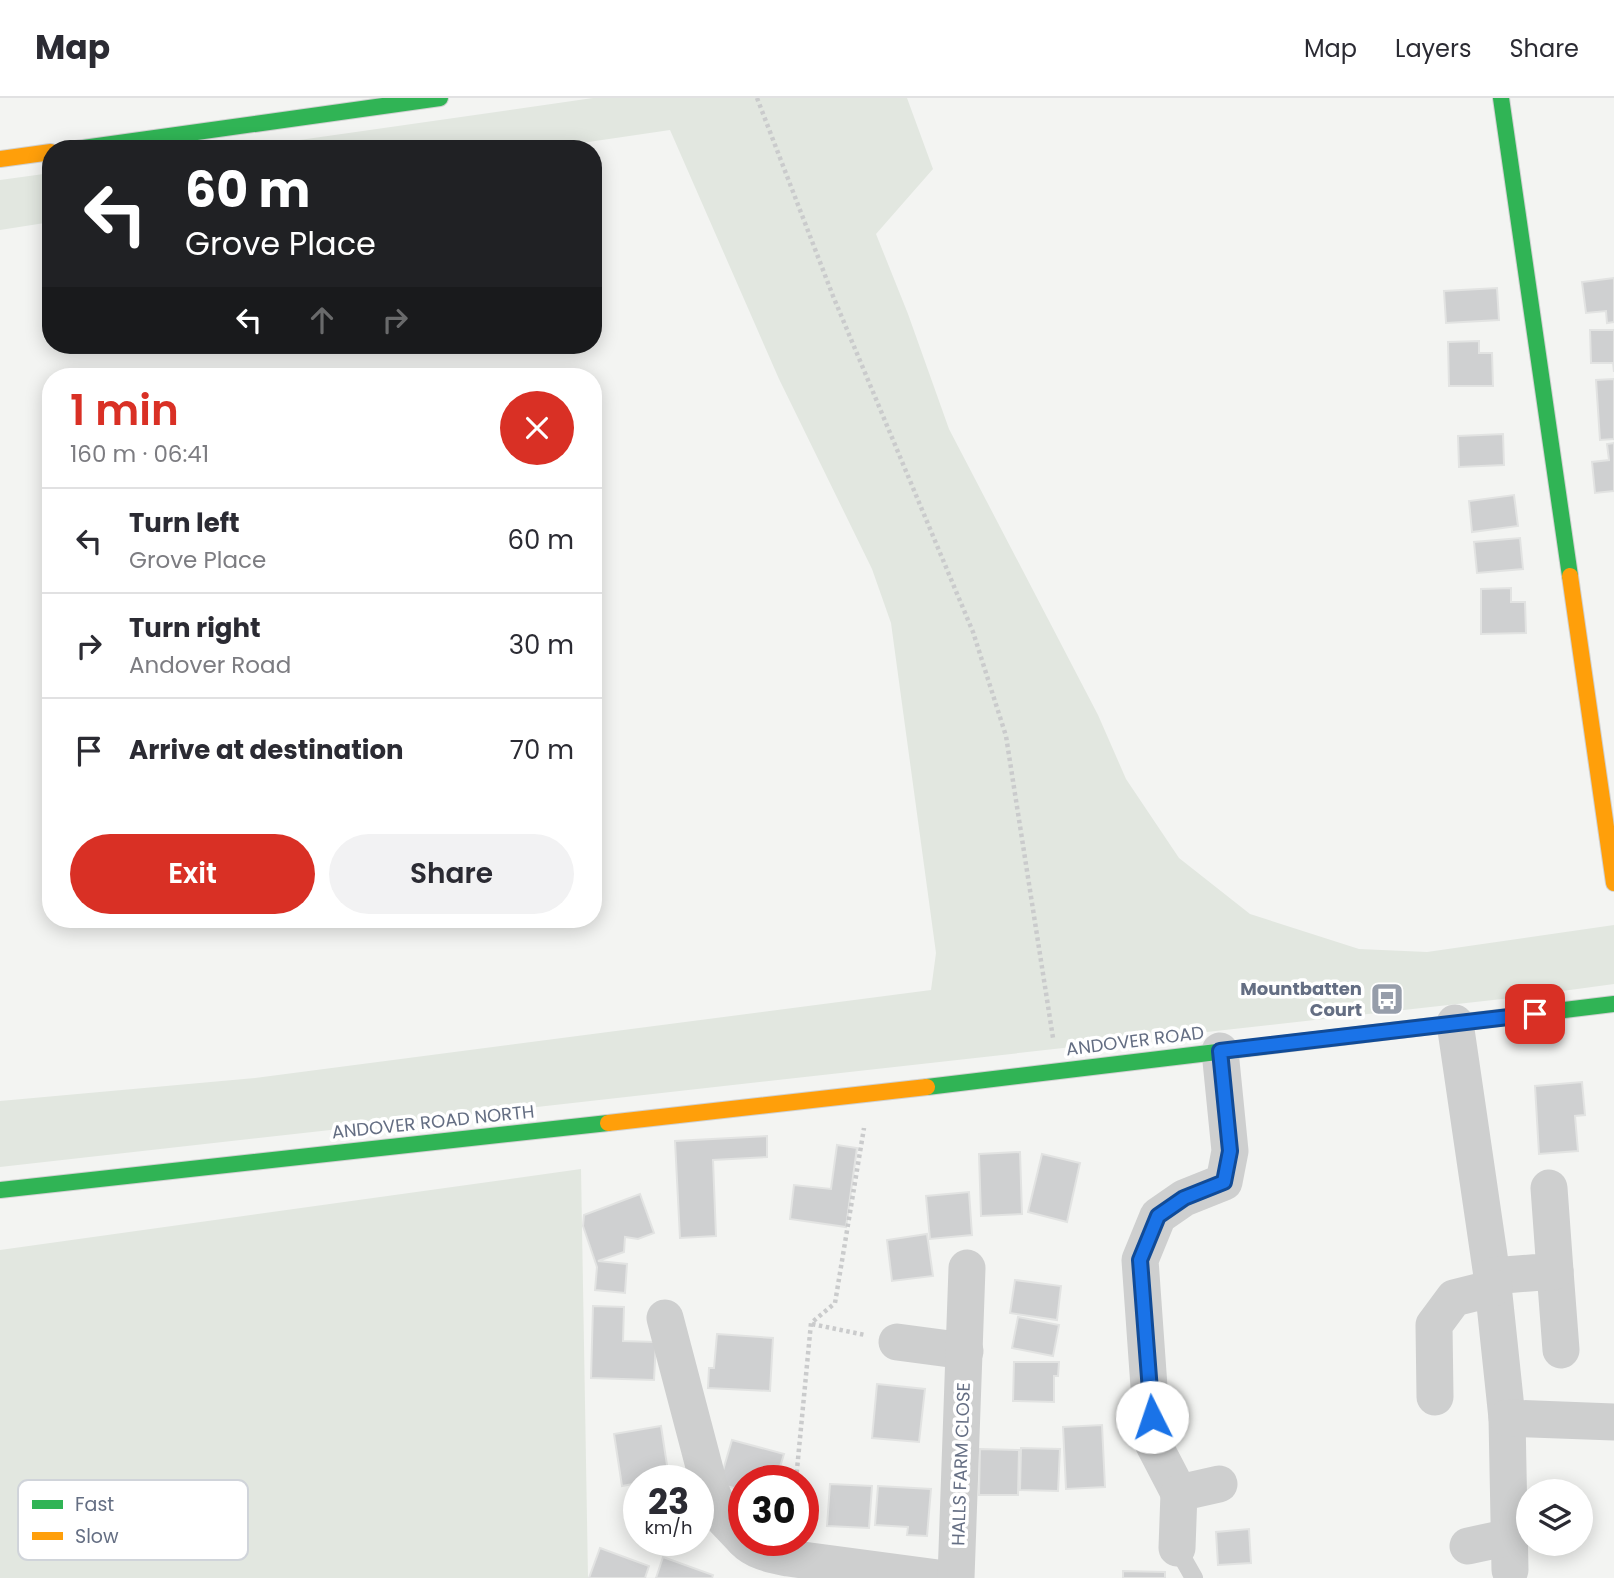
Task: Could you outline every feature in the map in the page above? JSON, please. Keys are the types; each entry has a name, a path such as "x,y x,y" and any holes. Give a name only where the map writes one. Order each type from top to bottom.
{"main road":[{"path":"140,140 440,98"},
{"path":"1501,98 1614,883"},
{"path":"0,159 42,153"},
{"name":"ANDOVER ROAD","path":"870,1094 1614,1004"},
{"name":"ANDOVER ROAD NORTH","path":"0,1190 870,1094"}],"street":[{"path":"1455,1023 1493,1282 1507,1419 1510,1554 1468,1546"},
{"path":"1185,1563 1179,1493 1153,1443 1140,1260 1158,1216 1184,1198 1224,1182 1230,1151 1220,1051"},
{"path":"1549,1188 1561,1350"},
{"name":"HALLS FARM CLOSE","path":"956,1578 967,1268"},
{"path":"1435,1397 1434,1325 1454,1297 1493,1282 1555,1271"},
{"path":"665,1318 710,1489 728,1523"},
{"path":"897,1342 965,1351"},
{"path":"1507,1419 1614,1422"},
{"path":"1179,1493 1219,1484"},
{"path":"780,1556 938,1578"}],"path":[{"path":"757,98 834,296 973,632 1006,736 1059,1070"},
{"path":"797,1465 811,1323 835,1303 870,1094"},
{"path":"811,1323 897,1342"}],"shaded area":[{"path":"593,98 907,98 933,169 876,234 949,429 1098,715 1126,779 1179,858 1250,914 1359,949 1427,952 1614,925 1614,984 1511,998 0,1167 0,1101 255,1078 931,990 936,953 891,623 872,569 779,379 670,130 602,140 300,140"},
{"path":"42,174 42,223 0,230 0,180"},
{"path":"581,1169 588,1578 0,1578 0,1250"}],"building":[{"path":"1614,278 1614,322 1607,323 1606,311 1586,313 1582,282"},
{"path":"1497,288 1499,320 1446,323 1444,291"},
{"path":"1590,330 1614,330 1614,372 1613,363 1591,363"},
{"path":"1479,341 1479,353 1492,353 1493,386 1449,386 1448,342"},
{"path":"1614,379 1614,439 1600,440 1596,380"},
{"path":"1503,434 1504,465 1459,467 1458,436"},
{"path":"1614,443 1614,491 1595,493 1592,462 1609,460 1607,444"},
{"path":"1514,495 1518,526 1472,532 1469,501"},
{"path":"1520,538 1523,569 1477,573 1474,542"},
{"path":"1511,588 1511,602 1525,602 1526,633 1481,634 1481,589"},
{"path":"1582,1082 1585,1115 1575,1116 1578,1151 1539,1154 1535,1086"},
{"path":"767,1136 767,1157 713,1160 716,1236 680,1238 675,1141"},
{"path":"837,1145 857,1148 846,1227 790,1219 794,1185 831,1189"},
{"path":"1020,1152 1022,1214 981,1216 979,1154"},
{"path":"1042,1154 1080,1163 1067,1222 1028,1212"},
{"path":"969,1192 972,1235 930,1239 926,1196"},
{"path":"640,1194 654,1233 638,1239 625,1237 624,1252 598,1261 627,1264 625,1293 595,1290 597,1267 583,1226 584,1215"},
{"path":"927,1234 933,1276 892,1281 887,1240"},
{"path":"1015,1280 1061,1286 1057,1320 1010,1313"},
{"path":"593,1306 624,1307 623,1341 656,1342 654,1380 591,1378"},
{"path":"1018,1317 1059,1325 1053,1356 1012,1348"},
{"path":"717,1334 773,1338 770,1391 708,1388 709,1368 714,1368"},
{"path":"1014,1362 1059,1362 1058,1376 1054,1376 1054,1402 1013,1401"},
{"path":"877,1384 925,1389 919,1442 872,1438"},
{"path":"1102,1425 1105,1487 1066,1489 1063,1427"},
{"path":"661,1426 667,1465 623,1465 622,1486 614,1434"},
{"path":"732,1440 784,1454 781,1465 728,1465 728,1486 719,1484"},
{"path":"1021,1448 1060,1449 1058,1491 1020,1490"},
{"path":"980,1449 1019,1450 1018,1495 979,1495"},
{"path":"830,1484 872,1486 869,1528 827,1526"},
{"path":"878,1486 931,1489 927,1536 907,1535 908,1527 875,1525"},
{"path":"1249,1529 1251,1563 1218,1565 1216,1532"},
{"path":"600,1548 649,1566 645,1578 589,1578"},
{"path":"663,1557 713,1575 712,1578 656,1578"},
{"path":"1123,1571 1165,1572 1165,1578 1123,1578"}],"traffic: fast":[{"path":"140,140 440,98"},
{"path":"1501,98 1570,576"},
{"path":"927,1087 1614,1004"},
{"path":"0,1190 608,1123"}],"traffic: slow":[{"path":"0,159 42,153"},
{"path":"1570,576 1614,883"},
{"path":"608,1123 927,1087"}],"place":[{"name":"Mountbatten Court","path":"1387,999"}],"route":[{"path":"1152,1417 1140,1260 1158,1216 1184,1198 1224,1182 1230,1151 1220,1051 1535,1014"}]}
